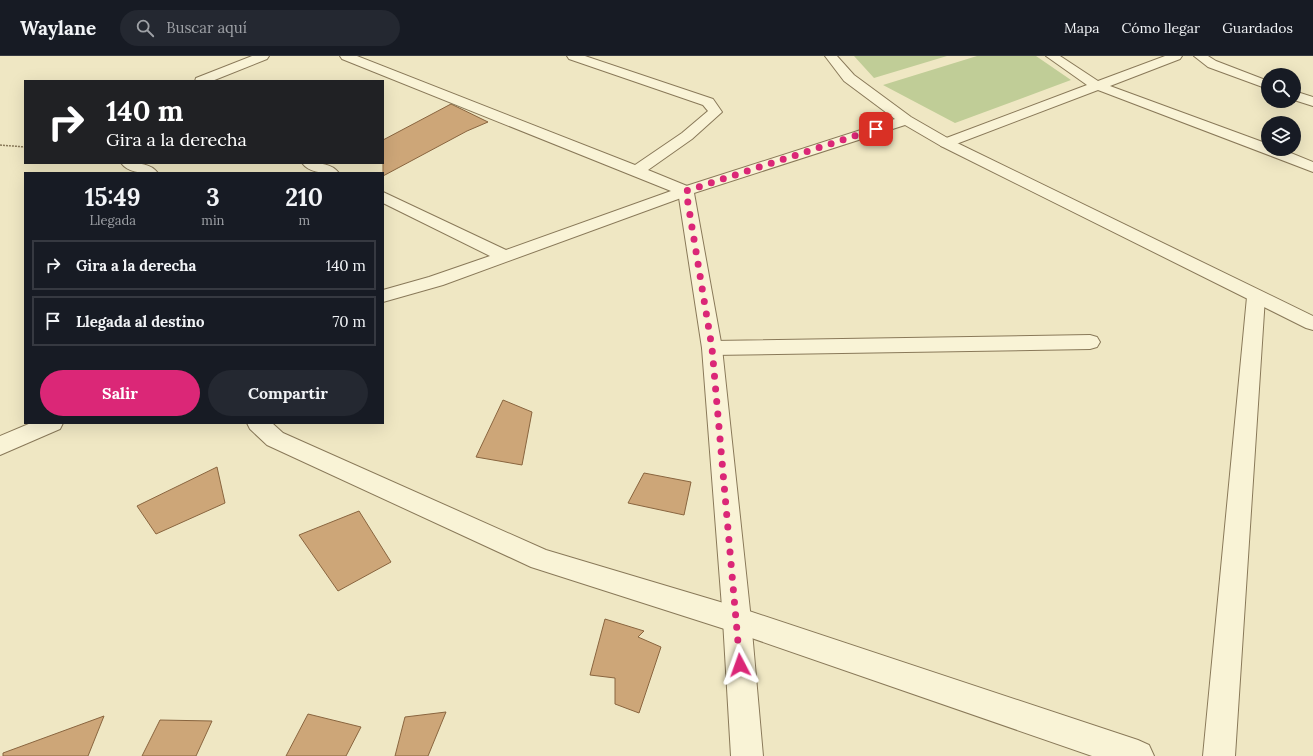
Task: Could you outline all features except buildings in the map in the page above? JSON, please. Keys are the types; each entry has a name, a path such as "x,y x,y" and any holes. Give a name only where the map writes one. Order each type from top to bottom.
{"street":[{"path":"203,80 240,59 263,56"},
{"path":"346,56 686,191"},
{"path":"572,56 708,102 715,112 687,136 637,171"},
{"path":"831,56 849,78 906,120 946,143 1313,324"},
{"path":"1052,56 1096,85 1313,167"},
{"path":"946,143 1176,56"},
{"path":"1200,56 1212,64 1261,82"},
{"path":"1301,98 1313,102"},
{"path":"384,296 436,280 686,191 906,120"},
{"path":"131,164 148,172"},
{"path":"312,164 329,172"},
{"path":"686,191 712,348 737,620 747,756"},
{"path":"384,198 505,256"},
{"path":"1219,756 1256,297"},
{"path":"712,348 1090,342"},
{"path":"0,446 50,424"},
{"path":"259,424 275,439 540,559 737,620 1138,756"}],"path":[{"path":"0,145 24,147"}],"green space":[{"path":"854,56 947,56 874,78"},
{"path":"977,56 1036,56 1071,80 955,123 883,85"}],"route":[{"path":"740,665 712,348 686,191 876,129"}]}
